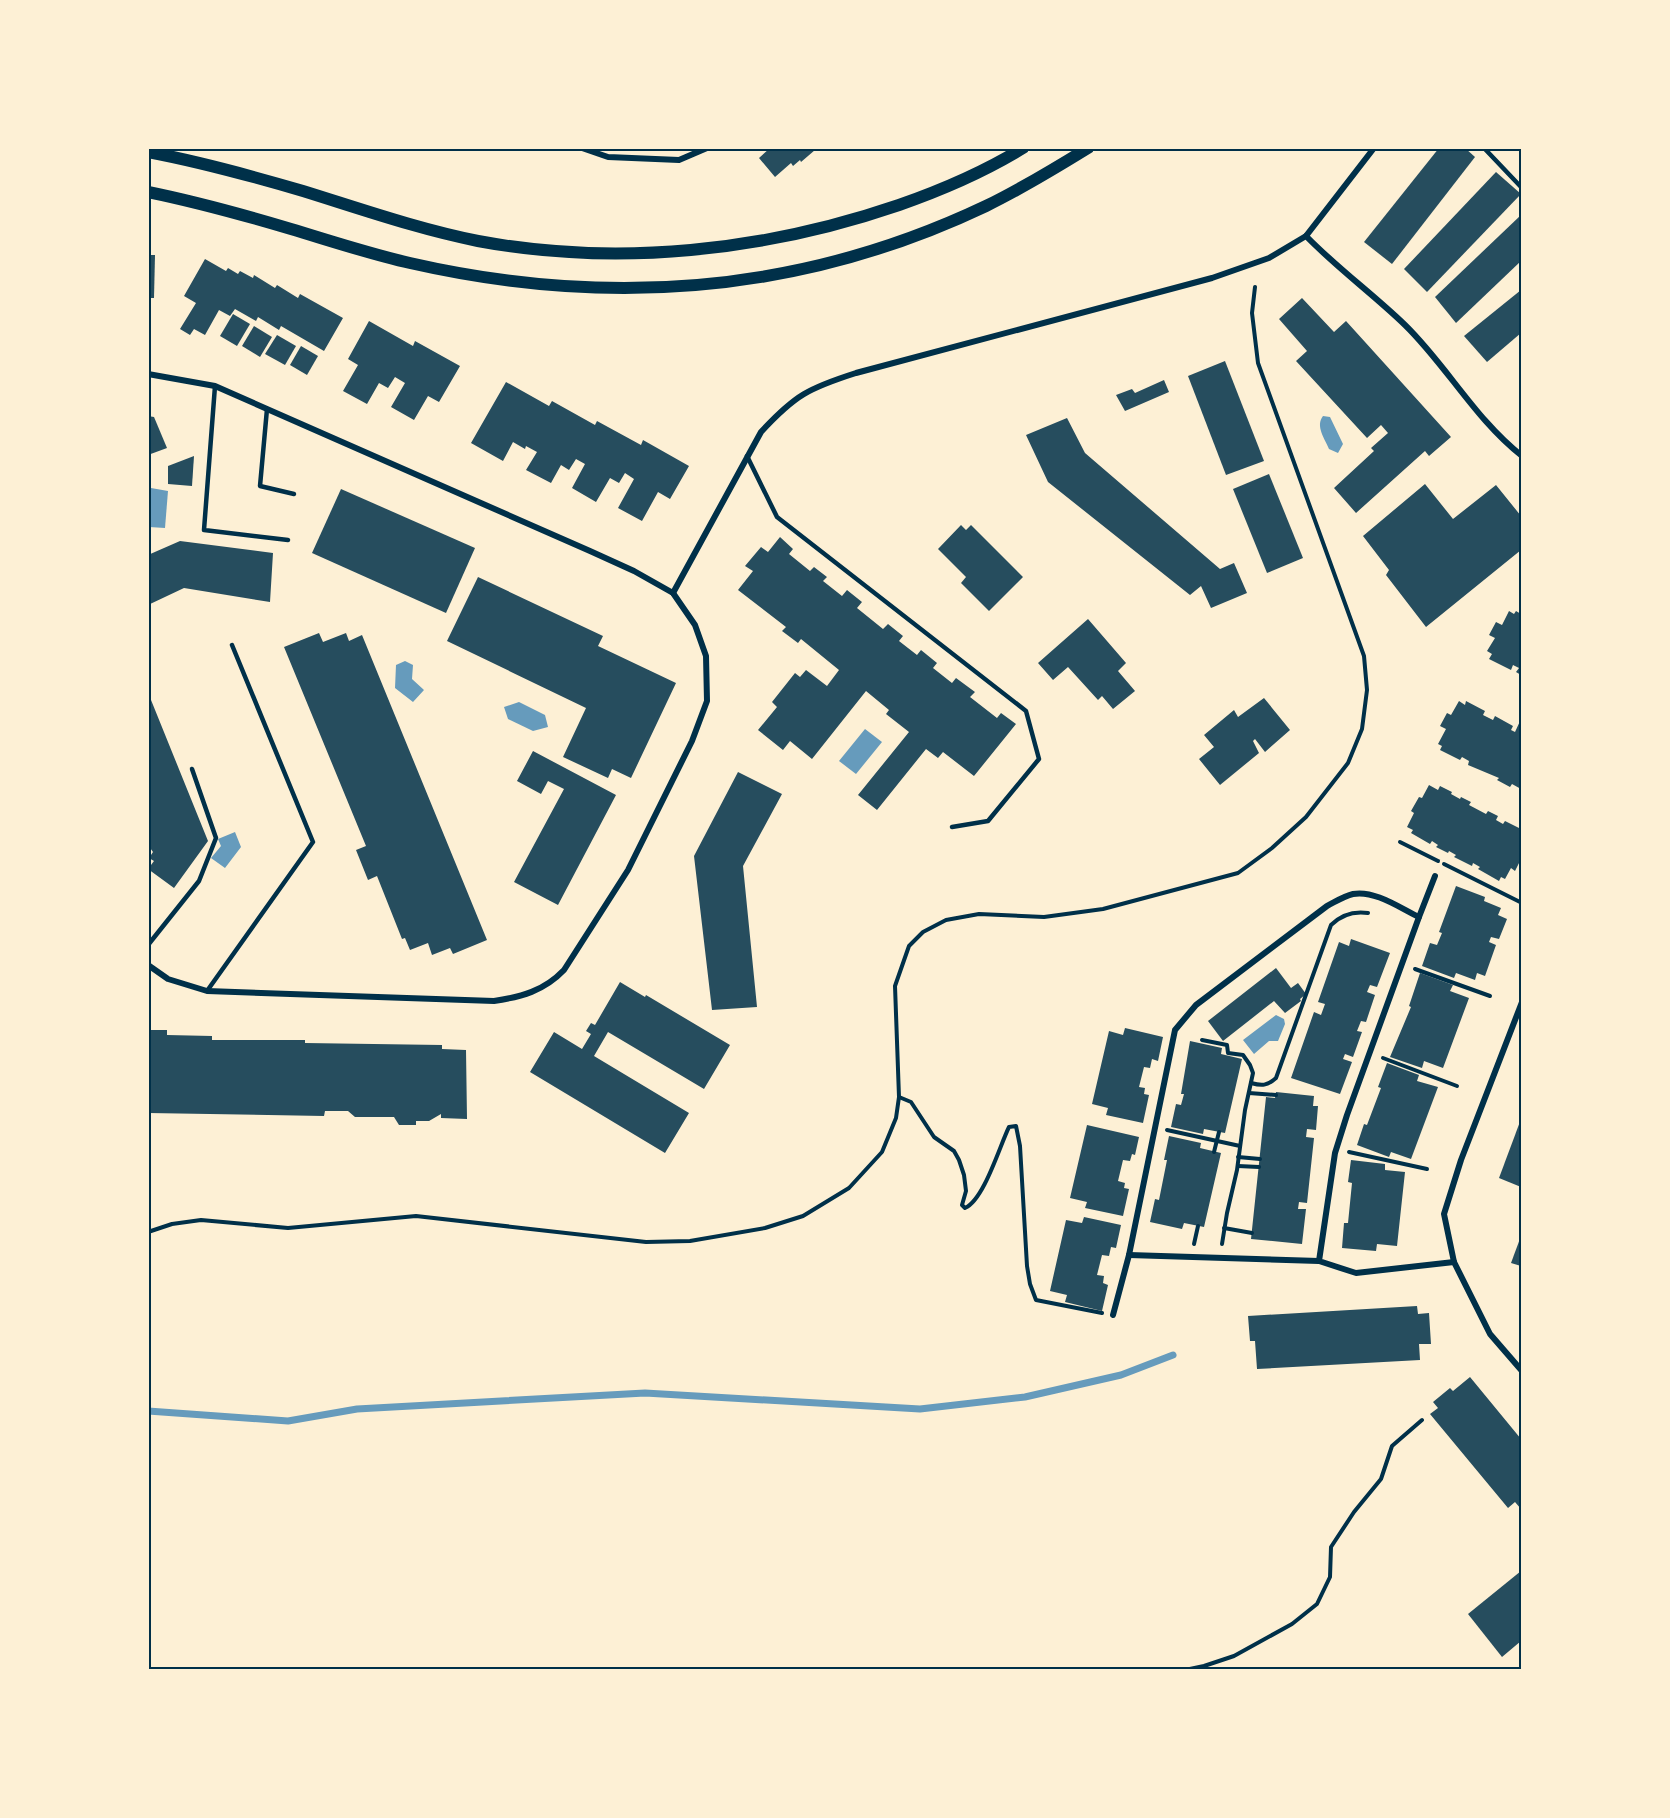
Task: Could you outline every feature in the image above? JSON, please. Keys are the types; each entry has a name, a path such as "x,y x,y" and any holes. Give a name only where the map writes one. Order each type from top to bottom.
{"main road":[{"path":"148,152 249,176 416,226 478,241 539,249 609,253 714,248 769,241 821,229 923,196 970,177 1023,148"},
{"path":"148,192 235,213 407,263 471,276 570,287 651,288 714,284 770,276 878,249 985,207 1035,181 1088,148"}],"street":[{"path":"582,148 608,157 679,160 707,148"},
{"path":"674,593 761,432 781,410 798,396 819,385 1212,278 1269,258 1306,236 1374,148"},
{"path":"1306,236 1332,262 1406,325 1436,359 1474,409 1521,456"},
{"path":"148,374 215,386 590,551 674,593 695,625 706,656 707,701 692,741 627,870 564,970 553,981 533,992 518,998 494,1001 207,991 168,979 148,964"},
{"path":"1319,1261 1335,1153 1435,876"},
{"path":"1113,1315 1128,1255 1174,1030 1189,1012 1327,906 1350,894 1362,893 1373,896 1419,917"},
{"path":"1521,1002 1461,1160 1444,1214 1454,1262 1490,1334 1521,1371"},
{"path":"1128,1255 1319,1261 1356,1273 1454,1262"}],"lane":[{"path":"1484,148 1521,188"},
{"path":"215,386 204,530 288,540"},
{"path":"267,410 260,486 294,494"},
{"path":"747,456 777,517 1026,711 1039,759 988,821 952,827"},
{"path":"207,991 313,843 232,645"},
{"path":"148,945 199,881 216,838 192,769"}],"path":[{"path":"148,1232 172,1224 201,1220 288,1228 416,1216 646,1242 690,1241 765,1228 803,1216 849,1188 882,1152 896,1118 899,1097 895,986 909,946 923,932 946,920 979,914 1044,917 1103,909 1238,873 1272,848 1306,817 1348,763 1362,729 1368,690 1364,656 1258,363 1252,313 1255,287"},
{"path":"1400,842 1521,903"},
{"path":"1251,1083 1262,1086 1276,1078 1331,924 1339,917 1356,912 1368,914"},
{"path":"1415,969 1490,996"},
{"path":"1202,1040 1227,1045 1228,1053 1243,1055 1253,1073 1222,1247"},
{"path":"1383,1058 1457,1086"},
{"path":"1249,1093 1276,1095"},
{"path":"899,1097 911,1101 934,1137 954,1151 964,1175 966,1191 962,1205 965,1208 974,1201 987,1178 1009,1127 1016,1126 1020,1146 1027,1266 1036,1299 1113,1315"},
{"path":"1167,1130 1240,1146"},
{"path":"1214,1152 1219,1132"},
{"path":"1349,1152 1427,1169"},
{"path":"1238,1157 1260,1160"},
{"path":"1238,1166 1259,1167"},
{"path":"1193,1247 1198,1226"},
{"path":"1224,1228 1252,1233"},
{"path":"1185,1670 1234,1656 1292,1624 1317,1604 1330,1577 1331,1547 1354,1512 1381,1479 1392,1446 1422,1420"}],"water":[{"path":"1323,416 1330,417 1343,444 1338,453 1329,449 1323,437 1320,424"},
{"path":"151,488 168,491 165,528 149,527"},
{"path":"405,661 413,665 412,679 424,690 413,702 395,688 396,665"},
{"path":"519,702 545,715 548,727 533,731 508,719 504,707"},
{"path":"865,729 882,742 856,774 839,761"},
{"path":"235,832 241,847 225,868 211,858 221,846 218,839"},
{"path":"1276,1015 1284,1019 1285,1024 1278,1041 1269,1041 1254,1054 1243,1040"}],"building":[{"path":"770,148 813,148 815,150 801,162 800,160 793,166 791,163 775,177 759,158"},
{"path":"1439,148 1465,148 1475,157 1392,264 1364,242"},
{"path":"1496,172 1521,194 1427,292 1404,269"},
{"path":"1521,215 1521,261 1456,323 1435,297"},
{"path":"148,255 155,255 154,298 148,298"},
{"path":"205,259 226,271 228,268 238,274 240,271 253,278 254,275 298,298 300,294 343,318 324,351 281,326 279,330 258,317 256,321 235,309 230,316 219,310 205,335 194,329 190,335 180,329 196,303 184,296"},
{"path":"1521,290 1521,333 1487,362 1464,336"},
{"path":"1302,298 1334,332 1346,321 1451,437 1429,456 1425,451 1356,513 1334,488 1374,451 1371,448 1388,433 1381,425 1367,438 1296,361 1307,351 1279,319"},
{"path":"233,314 250,324 237,346 220,336"},
{"path":"369,321 413,346 415,341 460,366 439,402 428,396 414,420 391,407 405,383 395,377 388,388 379,383 367,404 343,391 358,365 348,359"},
{"path":"254,326 272,337 260,357 242,346"},
{"path":"277,335 296,346 285,365 265,354"},
{"path":"301,346 318,356 307,375 290,365"},
{"path":"1225,361 1264,461 1226,475 1188,376"},
{"path":"1164,380 1169,392 1125,411 1116,395 1132,389 1135,393"},
{"path":"506,382 549,406 552,401 595,425 597,421 641,445 643,440 689,466 670,499 658,492 642,521 618,508 634,479 625,473 619,483 610,478 596,502 572,488 585,464 576,459 569,470 561,465 551,483 526,470 537,452 526,446 525,449 513,442 503,461 471,443"},
{"path":"148,416 154,417 167,448 148,455"},
{"path":"1067,418 1085,453 1220,569 1234,563 1247,593 1211,608 1201,586 1190,595 1048,482 1026,435"},
{"path":"194,456 192,486 168,484 168,466"},
{"path":"1269,474 1303,558 1267,573 1233,489"},
{"path":"1425,484 1453,519 1496,485 1521,516 1521,550 1426,627 1386,575 1389,570 1363,536"},
{"path":"341,489 475,548 446,613 312,553"},
{"path":"961,525 966,530 971,525 1023,577 989,611 961,583 966,577 938,549"},
{"path":"780,537 793,549 789,554 810,571 814,567 827,577 823,581 842,596 847,590 862,602 857,608 883,629 888,624 903,636 899,641 917,655 921,650 937,663 933,668 952,683 956,678 975,692 970,697 997,718 1001,713 1016,724 974,776 943,752 938,758 926,749 877,810 858,795 909,732 886,714 889,710 866,691 812,759 790,741 783,750 758,730 777,707 772,702 795,673 800,677 806,670 827,686 839,670 801,639 798,643 782,631 786,627 738,590 753,571 745,566 761,547 768,552"},
{"path":"180,541 273,553 270,602 184,588 148,605 148,555"},
{"path":"478,577 603,636 598,646 676,683 631,778 612,769 608,778 563,757 586,708 447,641"},
{"path":"1509,611 1521,614 1521,675 1516,672 1519,668 1513,665 1511,670 1489,659 1492,654 1487,651 1495,638 1489,635 1496,622 1502,625"},
{"path":"1088,619 1126,663 1118,671 1135,691 1113,709 1102,696 1098,700 1068,667 1053,680 1038,663"},
{"path":"319,633 323,642 346,633 349,641 362,635 487,940 453,954 450,948 432,955 428,943 410,950 405,938 402,939 377,876 368,880 356,850 366,846 284,647"},
{"path":"149,695 208,841 174,888 148,869 154,861 149,858 153,852 148,845"},
{"path":"1264,698 1290,730 1265,752 1255,739 1253,741 1259,753 1220,785 1199,759 1214,747 1204,735 1234,710 1238,717"},
{"path":"1459,701 1465,705 1466,701 1485,711 1483,715 1493,720 1495,716 1513,726 1511,730 1515,732 1521,719 1521,789 1512,784 1510,787 1497,780 1499,778 1468,765 1469,761 1462,757 1460,760 1440,750 1442,746 1438,744 1446,729 1440,726 1447,713 1451,715"},
{"path":"533,751 616,795 558,905 514,882 564,789 548,781 541,794 517,781"},
{"path":"738,772 782,794 743,866 757,1007 712,1010 694,856"},
{"path":"1429,785 1438,790 1440,786 1460,799 1461,797 1471,802 1469,805 1486,814 1488,811 1498,816 1496,820 1503,824 1505,821 1521,829 1521,859 1515,871 1511,868 1505,879 1501,877 1499,881 1478,869 1480,867 1473,863 1472,866 1454,857 1456,855 1449,851 1448,853 1436,847 1438,845 1432,841 1430,844 1411,833 1413,830 1407,827 1414,813 1411,811"},
{"path":"1456,886 1485,897 1484,901 1501,908 1498,915 1507,919 1499,939 1491,937 1489,942 1496,945 1485,976 1477,973 1475,980 1456,973 1454,978 1422,966 1430,943 1437,945 1442,933 1439,932"},
{"path":"1351,939 1390,953 1377,987 1370,985 1367,992 1375,995 1366,1022 1361,1021 1357,1031 1362,1032 1353,1057 1345,1054 1343,1059 1352,1062 1340,1094 1291,1078 1314,1012 1321,1015 1325,1004 1318,1002 1339,942 1349,946"},
{"path":"1276,968 1291,988 1298,983 1306,994 1300,999 1301,1001 1285,1013 1274,1001 1223,1041 1208,1021"},
{"path":"1420,973 1453,985 1450,991 1469,998 1443,1068 1424,1061 1422,1068 1390,1057 1411,1007 1409,1006"},
{"path":"620,982 730,1045 704,1089 608,1032 594,1056 689,1113 665,1153 530,1072 554,1032 582,1049 591,1034 586,1031 591,1023 595,1025"},
{"path":"1125,1028 1163,1037 1158,1061 1152,1059 1150,1068 1144,1067 1139,1087 1145,1088 1144,1094 1149,1095 1143,1123 1106,1115 1108,1108 1092,1104 1109,1031 1123,1035"},
{"path":"148,1030 167,1030 167,1035 212,1036 212,1040 305,1040 305,1043 442,1045 442,1049 466,1050 467,1119 441,1118 441,1114 429,1121 416,1121 416,1125 399,1125 394,1117 355,1117 348,1111 325,1111 324,1116 148,1113"},
{"path":"1190,1041 1222,1048 1221,1054 1242,1059 1225,1133 1204,1129 1203,1134 1171,1127 1176,1104 1181,1105 1184,1094 1181,1094"},
{"path":"1387,1063 1419,1075 1417,1081 1438,1087 1411,1159 1391,1152 1389,1157 1357,1145 1381,1088 1378,1087"},
{"path":"1276,1092 1314,1096 1313,1106 1318,1106 1316,1130 1307,1129 1306,1137 1314,1138 1307,1203 1299,1202 1298,1209 1306,1209 1302,1244 1251,1239 1266,1097 1275,1098"},
{"path":"1521,1119 1521,1187 1499,1178"},
{"path":"1087,1125 1139,1137 1135,1155 1132,1154 1130,1161 1123,1160 1118,1181 1125,1183 1124,1188 1129,1189 1123,1216 1085,1208 1087,1202 1070,1198"},
{"path":"1169,1136 1201,1143 1200,1148 1221,1153 1204,1227 1184,1223 1182,1229 1150,1222 1155,1199 1159,1200"},
{"path":"1351,1160 1385,1164 1385,1170 1405,1172 1397,1246 1377,1244 1376,1251 1342,1248 1344,1223 1348,1223 1352,1183 1348,1182"},
{"path":"1084,1217 1121,1225 1116,1248 1111,1247 1109,1256 1102,1255 1097,1275 1104,1276 1103,1283 1108,1285 1102,1311 1065,1302 1067,1295 1050,1291 1066,1220 1082,1223"},
{"path":"1521,1236 1521,1266 1511,1263"},
{"path":"1417,1306 1418,1314 1429,1313 1431,1344 1419,1344 1420,1360 1257,1369 1255,1341 1250,1341 1248,1316"},
{"path":"1470,1377 1521,1439 1521,1509 1515,1502 1508,1508 1430,1414 1438,1408 1433,1402 1450,1388 1453,1391"},
{"path":"1521,1571 1521,1641 1502,1657 1468,1614"}],"waterway":[{"path":"148,1411 288,1421 357,1409 645,1393 920,1409 1025,1397 1121,1375 1173,1355"}]}
